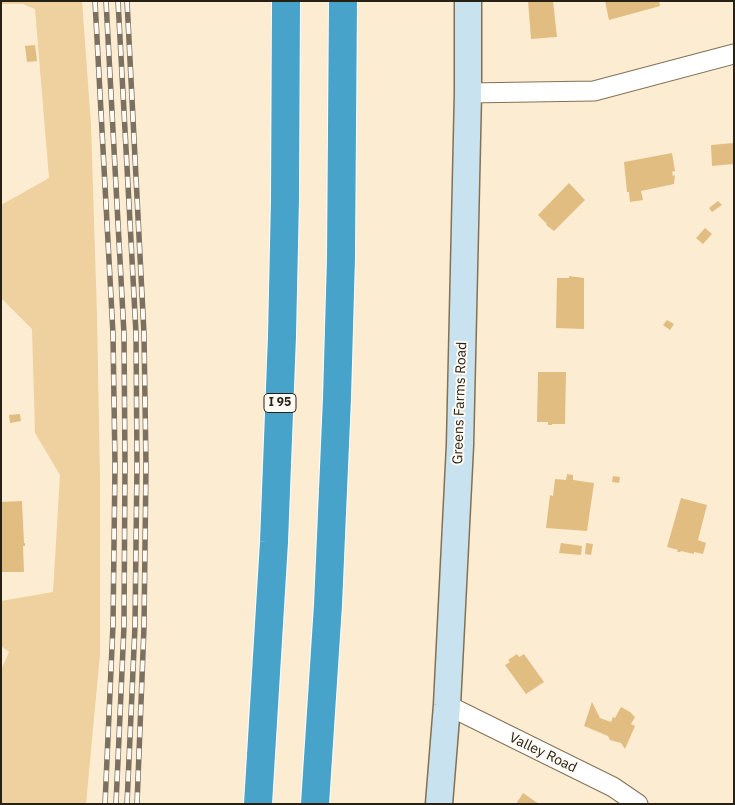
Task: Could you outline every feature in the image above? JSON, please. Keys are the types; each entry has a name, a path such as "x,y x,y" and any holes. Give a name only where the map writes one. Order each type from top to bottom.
{"highway":[{"name":"I 95","path":"258,804 274,542 282,326 286,1"},
{"path":"315,804 336,428 341,267 343,1"}],"main road":[{"name":"Greens Farms Road","path":"439,804 447,705 460,445 468,92 468,1"}],"street":[{"path":"468,92 594,91 734,54"},
{"name":"Valley Road","path":"447,705 613,788 638,804"}],"shaded area":[{"path":"1,1 82,1 91,125 100,479 100,654 86,804 1,804 1,670 9,652 1,646 1,601 53,592 60,475 35,433 32,329 1,298 1,205 49,178 35,9 23,4 1,4"}],"building":[{"path":"528,1 553,1 557,37 531,39"},
{"path":"605,1 659,1 660,6 609,20"},
{"path":"35,45 37,61 27,62 25,46"},
{"path":"734,143 734,164 712,166 711,145"},
{"path":"672,153 675,171 672,172 673,176 675,175 674,184 641,191 643,200 630,202 624,162"},
{"path":"569,183 585,200 554,231 538,215"},
{"path":"718,201 722,205 712,212 709,208"},
{"path":"705,228 712,234 703,244 696,238"},
{"path":"569,276 584,278 584,329 556,328 557,278 569,278"},
{"path":"667,320 674,324 670,330 663,325"},
{"path":"538,372 566,372 565,424 548,425 548,422 537,422"},
{"path":"20,414 21,421 10,423 9,415"},
{"path":"567,474 573,475 573,480 594,483 587,531 546,528 550,495 553,496 555,479 566,480"},
{"path":"613,476 620,477 619,483 612,482"},
{"path":"681,498 707,505 698,540 706,543 703,554 677,552 678,550 667,547"},
{"path":"22,501 25,543 25,546 23,546 24,572 1,572 1,502"},
{"path":"561,543 582,546 581,555 559,553"},
{"path":"586,543 593,544 591,555 585,554"},
{"path":"517,654 519,657 524,654 544,682 526,694 505,665 510,662 508,660"},
{"path":"592,702 600,718 611,722 621,707 635,717 631,724 635,726 625,749 621,743 610,740 608,736 584,726"},
{"path":"523,793 539,804 516,804"}],"railway":[{"path":"95,1 113,334 115,465 113,625 105,804"},
{"path":"106,1 124,334 124,626 116,804"},
{"path":"118,1 136,333 135,626 127,804"},
{"path":"127,1 144,334 146,466 144,627 137,804"}]}
